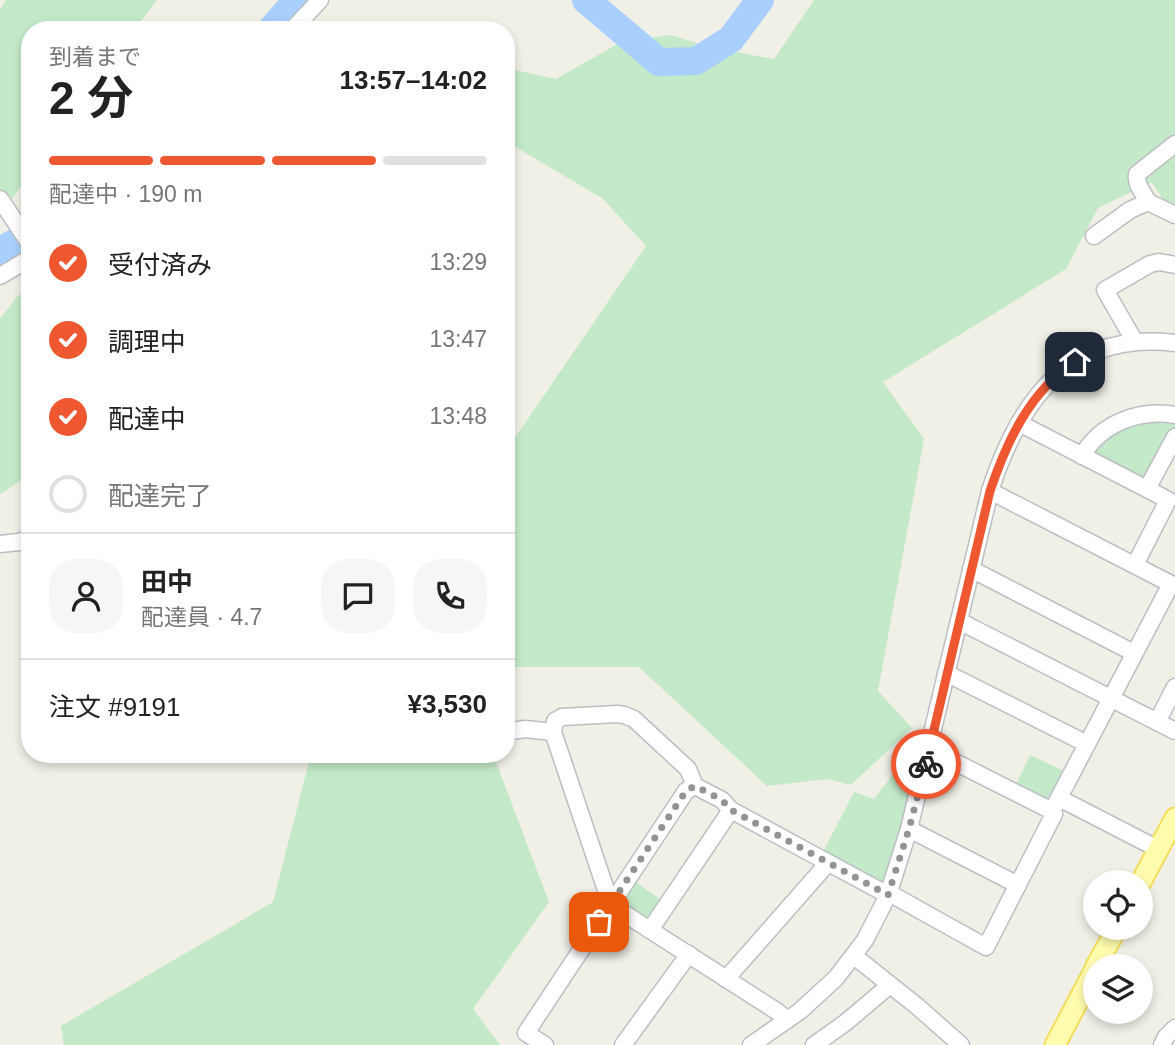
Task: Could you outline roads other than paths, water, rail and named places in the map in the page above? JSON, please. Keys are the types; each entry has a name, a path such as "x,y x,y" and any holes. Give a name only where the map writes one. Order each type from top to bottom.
{"main road":[{"path":"1147,870 1175,818"},
{"path":"1055,1045 1083,992"}],"street":[{"path":"300,21 320,0"},
{"path":"1175,144 1136,177 1148,202 1175,215"},
{"path":"0,199 21,230"},
{"path":"1094,236 1130,210 1148,202"},
{"path":"1135,342 1105,290 1150,264 1159,262 1175,265"},
{"path":"2,276 21,264"},
{"path":"751,1045 818,996 836,978 865,940 889,894 909,829 990,491 1025,412 1043,389 1064,369 1083,358 1110,347 1135,342 1175,342"},
{"path":"1082,456 1088,445 1119,422 1152,413 1175,415"},
{"path":"1019,423 1168,500 1136,565"},
{"path":"1147,489 1175,437"},
{"path":"787,1020 611,905 553,732 555,721 562,717 624,715 634,719 688,769 695,786 722,800 731,810 986,947 1134,653 1173,585 990,491"},
{"path":"0,544 21,541"},
{"path":"971,569 1134,653"},
{"path":"959,621 1175,731"},
{"path":"946,673 1087,744"},
{"path":"1157,722 1175,687"},
{"path":"515,731 553,732"},
{"path":"929,749 1158,849"},
{"path":"545,1045 526,1033 686,791 695,786"},
{"path":"650,930 731,810"},
{"path":"909,829 1018,885"},
{"path":"726,979 828,863"},
{"path":"623,1045 689,954"},
{"path":"853,956 961,1045"},
{"path":"814,1045 890,985"},
{"path":"1162,1045 1175,1028"}],"waterway":[{"path":"279,21 297,0"},
{"path":"586,0 659,62 696,61 731,39 760,0"},
{"path":"0,252 21,240"}]}
